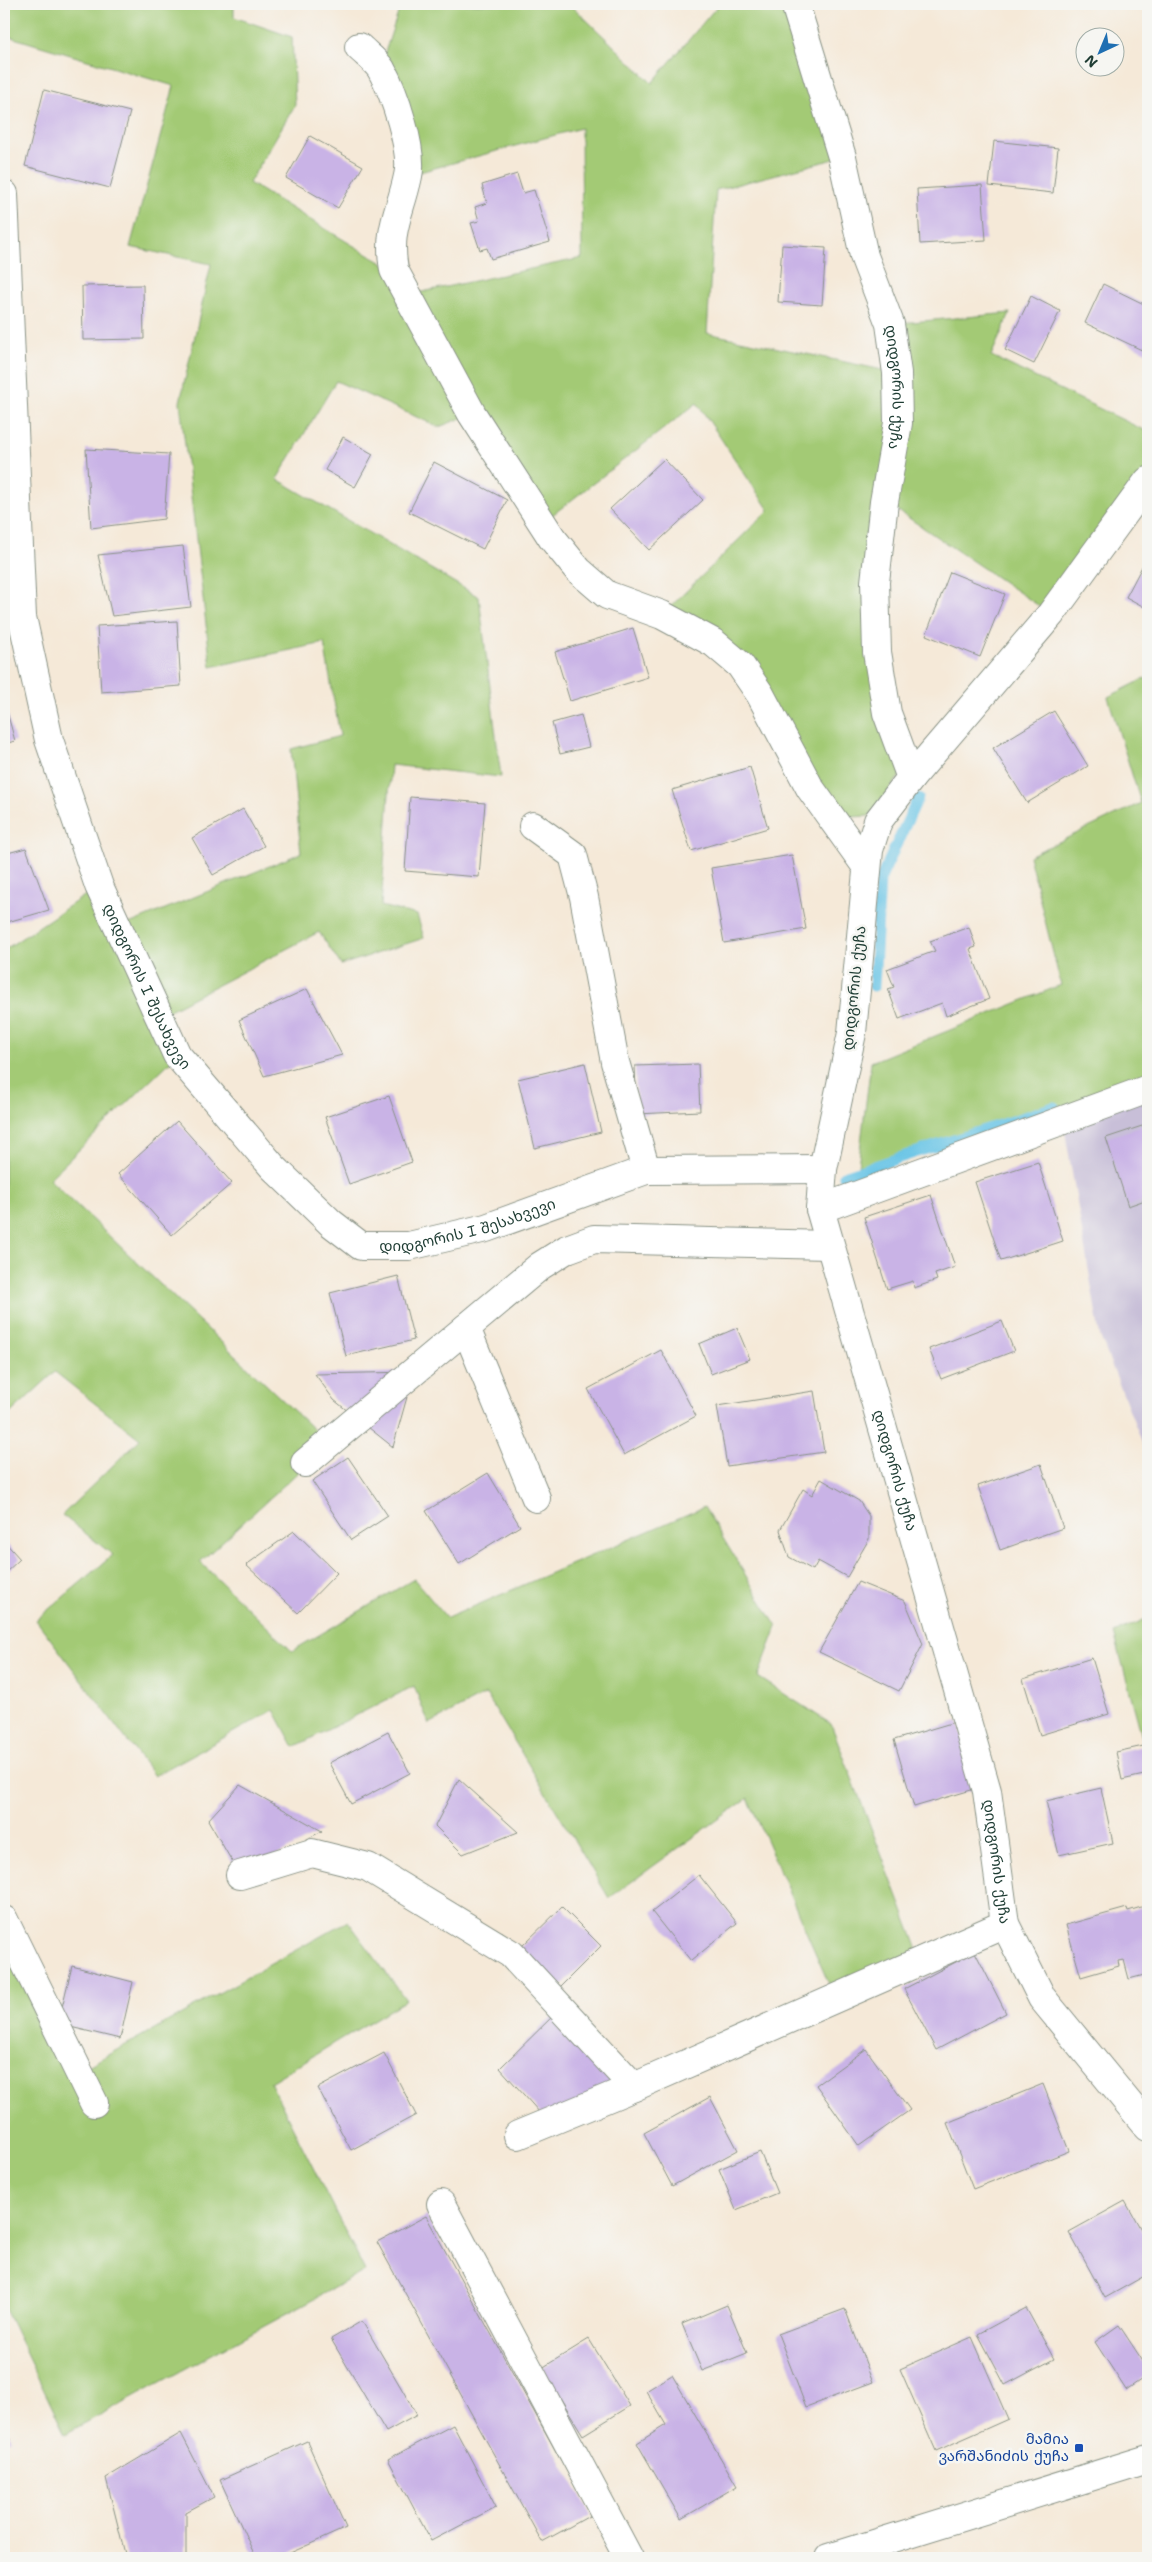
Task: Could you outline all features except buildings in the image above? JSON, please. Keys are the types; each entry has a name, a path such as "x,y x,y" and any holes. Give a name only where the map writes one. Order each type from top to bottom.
{"street":[{"name":"დიდგორის ქუჩა","path":"795,4 842,157 864,256 890,324 894,353 898,423 884,502 875,582 877,652 887,713 911,778"},
{"path":"359,47 380,67 394,99 405,136 409,175 393,225 390,249 394,270 472,414 552,538 578,570 608,595 662,615 714,643 740,665 760,694 810,788 866,866"},
{"name":"დიდგორის I შესახვევი","path":"4,194 13,620 49,740 99,886 177,1055 273,1167 331,1223 361,1246 409,1246 486,1228 646,1170 823,1169"},
{"name":"დიდგორის ქუჩა","path":"1148,481 1051,614 911,778 878,821 866,866 852,1034 823,1169 820,1209 987,1791 1005,1924 1042,1998 1148,2128"},
{"path":"533,826 573,855 584,897 615,1062 646,1170"},
{"path":"820,1209 1148,1089"},
{"path":"305,1463 540,1266 566,1249 594,1239 829,1245"},
{"path":"466,1328 536,1498"},
{"path":"240,1875 312,1854 368,1867 511,1954 634,2087"},
{"path":"4,1920 94,2103"},
{"path":"518,2135 634,2087 1005,1924"},
{"path":"441,2204 629,2558"},
{"path":"828,2558 903,2547 1148,2460"}],"shaded area":[{"path":"1148,1089 1148,1457 1100,1336 1063,1120"}],"green space":[{"path":"4,4 234,4 234,17 292,37 295,105 249,183 394,270 408,295 582,258 581,128 409,175 380,67 401,4 570,4 652,83 719,4 795,4 842,157 716,190 707,333 897,373 890,324 1010,313 991,356 1148,432 1148,481 1051,614 885,502 875,582 902,773 869,816 834,818 760,694 662,615 769,510 697,403 542,523 472,414 439,427 336,381 277,479 479,597 501,777 391,765 381,906 417,915 424,938 341,965 319,932 160,1015 177,1055 49,1179 329,1444 200,1562 292,1651 414,1579 447,1618 704,1507 777,1627 758,1677 831,1724 922,1960 835,1998 748,1798 609,1898 486,1694 429,1724 414,1686 294,1747 274,1710 154,1776 36,1620 113,1555 62,1515 140,1439 55,1372 4,1419 4,950 99,886 119,928 301,853 291,749 340,736 324,643 211,667 180,402 211,264 130,247 174,86 4,35"},
{"path":"1148,677 1148,1089 1063,1120 858,1166 871,1062 1061,985 1029,856 1141,803 1108,697"},
{"path":"1148,1618 1148,1759 1114,1633"},
{"path":"4,1920 79,2071 348,1921 406,2000 270,2082 365,2271 65,2434 4,2307"}],"waterway":[{"path":"874,986 880,880 918,798"},
{"path":"844,1176 1054,1107"}],"place":[{"name":"მამია ვარშანიძის ქუჩა","path":"1079,2448"}]}
